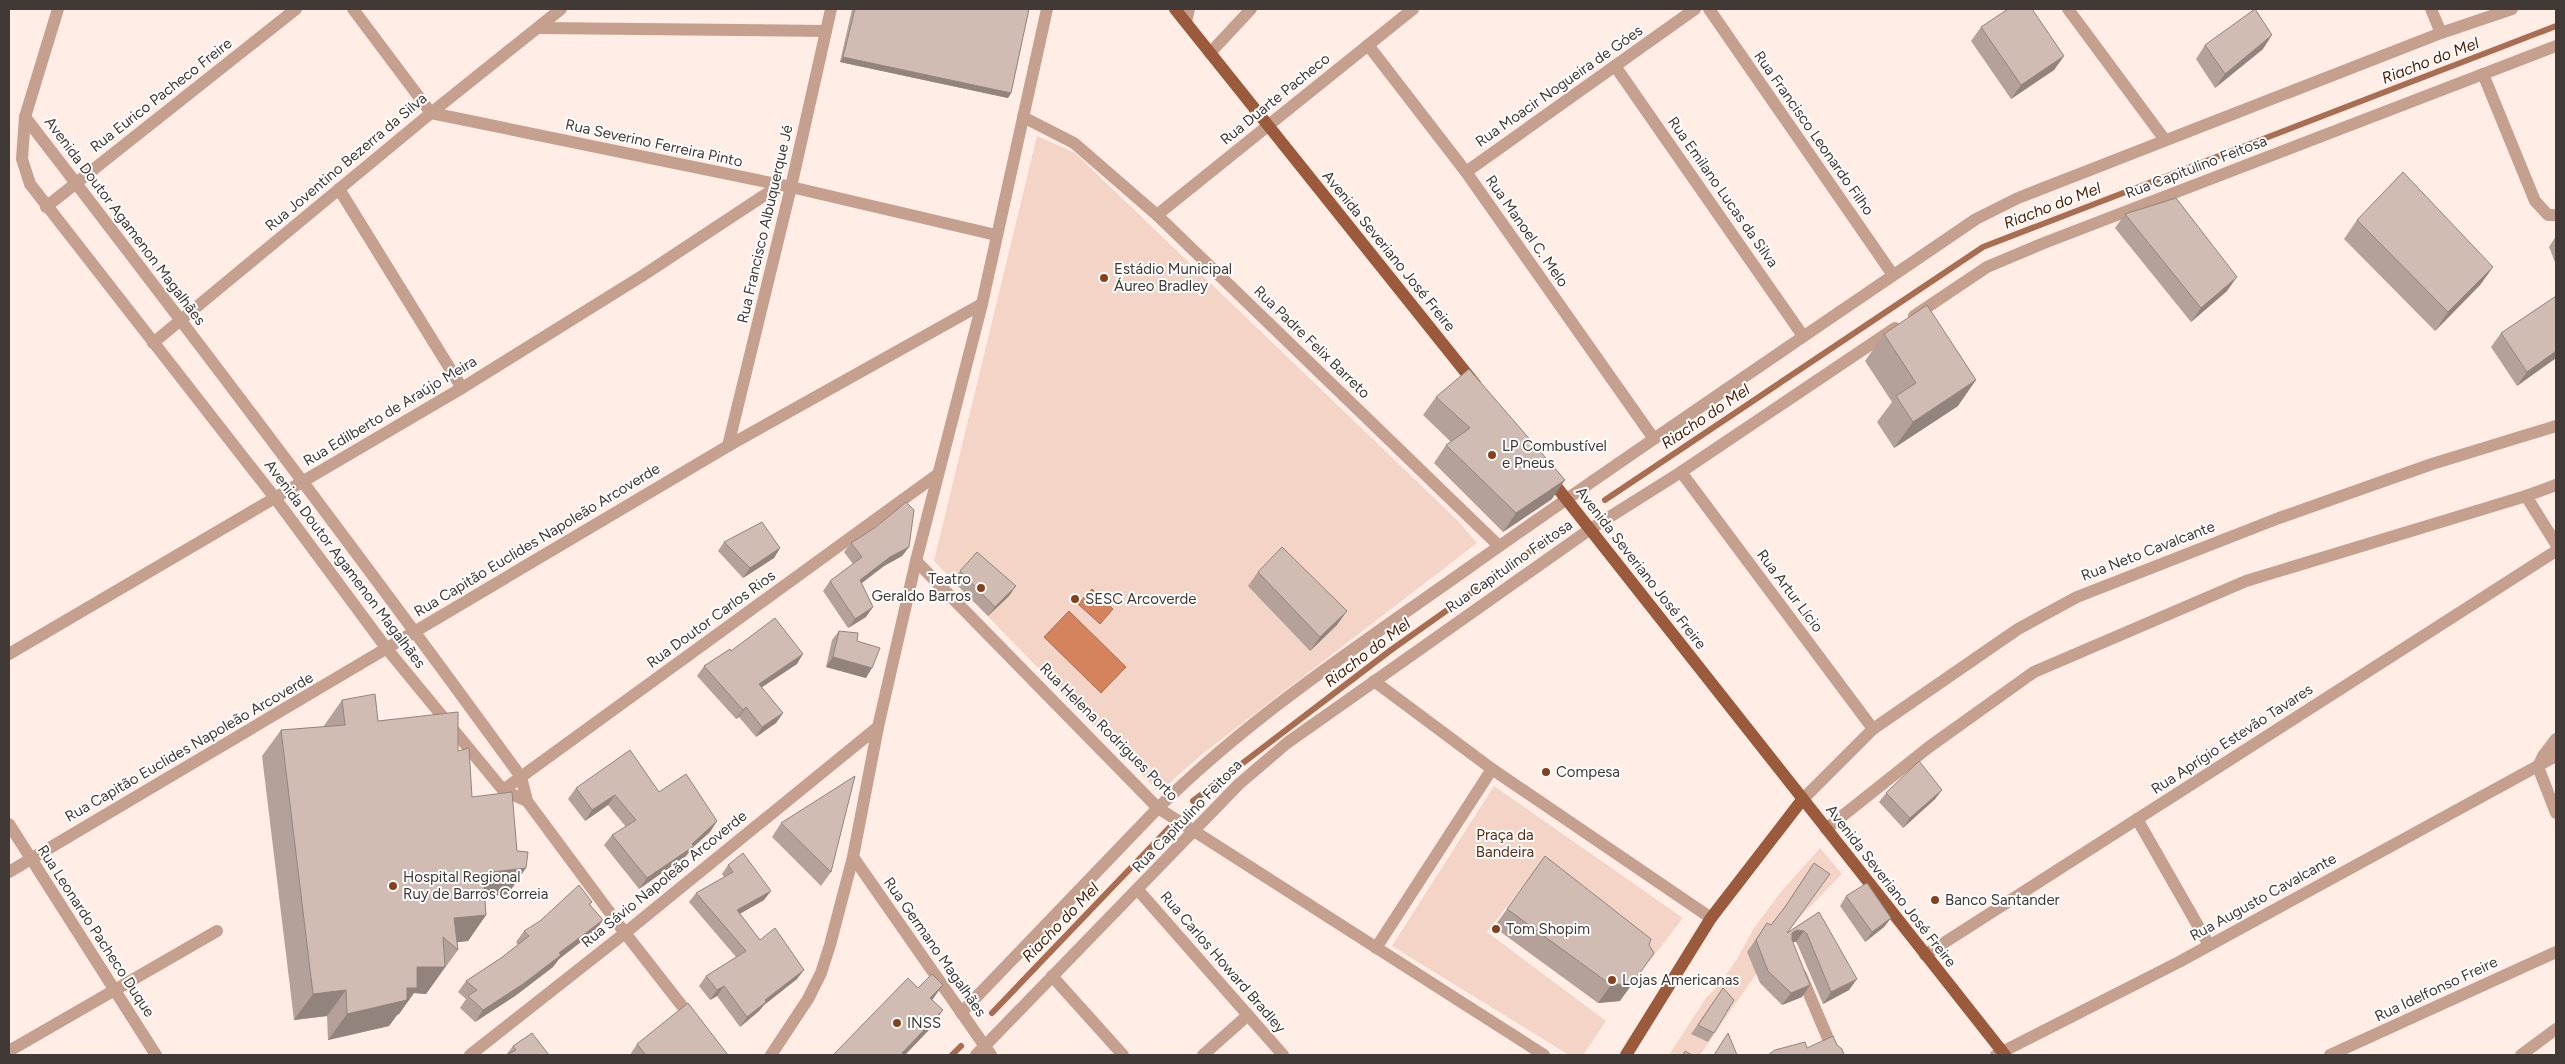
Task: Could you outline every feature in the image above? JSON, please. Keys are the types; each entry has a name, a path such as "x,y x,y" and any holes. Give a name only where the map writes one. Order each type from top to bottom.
{"main road":[{"name":"Avenida Severiano José Freire","path":"1175,9 1486,398"},
{"name":"Avenida Severiano José Freire","path":"1542,468 2001,1054"},
{"path":"1626,1055 1711,918 1802,800"}],"street":[{"path":"26,117 58,9"},
{"name":"Rua Eurico Pacheco Freire","path":"46,207 296,9"},
{"path":"354,9 431,112"},
{"name":"Rua Joventino Bezerra da Silva","path":"153,343 431,112 562,9"},
{"name":"Rua Francisco Albuquerque Jé","path":"728,446 785,186 831,9"},
{"path":"771,1055 808,999 821,974 853,857 878,726 916,562 982,304 1047,9"},
{"path":"1186,22 1189,9"},
{"path":"1210,53 1251,9"},
{"name":"Rua Duarte Pacheco","path":"1157,214 1413,9"},
{"name":"Rua Moacir Nogueira de Góes","path":"1466,172 1695,9"},
{"name":"Rua Francisco Leonardo Filho","path":"1709,9 1893,276"},
{"path":"2068,9 2165,140"},
{"path":"2430,9 2441,33"},
{"name":"Rua Capitulino Feitosa","path":"961,1013 1158,808 1186,781 1259,718 1499,546 1976,218 2018,198 2165,140 2441,33 2512,9"},
{"path":"538,28 826,31"},
{"name":"Rua Manoel C. Melo","path":"1368,45 1466,172 1654,439"},
{"name":"Rua Capitulino Feitosa","path":"983,1052 1052,976 1262,763 1374,680 1589,530 1681,472 1987,267 2053,239 2556,46"},
{"name":"Rua Emilano Lucas da Silva","path":"1615,66 1803,336"},
{"path":"2484,74 2535,201 2548,215 2556,215"},
{"name":"Rua Severino Ferreira Pinto","path":"431,112 785,186 996,236"},
{"name":"Avenida Doutor Agamenon Magalhães","path":"26,117 182,320 415,630 521,777 527,801 625,933 703,1032"},
{"name":"Avenida Doutor Agamenon Magalhães","path":"26,117 22,159 30,184 46,207 275,498 387,649 503,790 527,801"},
{"name":"Rua Padre Felix Barreto","path":"1023,117 1074,143 1094,158 1157,214 1499,546"},
{"name":"Rua Edilberto de Araújo Meira","path":"9,654 462,388 785,186"},
{"path":"339,189 462,388"},
{"name":"Rua Capitão Euclides Napoleão Arcoverde","path":"9,872 728,446 982,304"},
{"name":"Rua Neto Cavalcante","path":"1802,800 1873,729 2018,629 2077,597 2279,518 2432,464 2556,426"},
{"name":"Rua Artur Lício","path":"1681,472 1873,729"},
{"name":"Rua Doutor Carlos Rios","path":"503,790 938,474"},
{"path":"1826,829 1929,747 2034,672 2246,581 2526,496 2556,485"},
{"path":"2526,496 2556,544"},
{"name":"Rua Aprígio Estevão Tavares","path":"1925,955 2556,552"},
{"name":"Rua Helena Rodrigues Porto","path":"916,562 1158,808 1376,948"},
{"path":"1374,680 1492,769 1711,918"},
{"name":"Rua Sávio Napoleão Arcoverde","path":"470,1055 625,933 878,726"},
{"path":"2556,739 2543,756 2538,767 2556,813"},
{"name":"Rua Augusto Cavalcante","path":"2001,1054 2209,945 2556,756"},
{"path":"1492,769 1376,948 1544,1055"},
{"path":"2137,819 2209,945"},
{"name":"Rua Leonardo Pacheco Duque","path":"9,824 156,1055"},
{"name":"Rua Germano Magalhães","path":"853,857 961,1013 983,1052"},
{"name":"Rua Carlos Howard Bradley","path":"1138,890 1283,1055"},
{"path":"9,1051 217,932"},
{"name":"Rua Idelfonso Freire","path":"2330,1055 2556,952"},
{"path":"1797,964 1835,1055"},
{"path":"1052,976 1123,1055"},
{"path":"1203,1055 1248,1015"},
{"path":"2521,1055 2556,1029"}],"green space":[{"path":"1037,136 1075,153 1457,520 1477,543 1201,755 1159,792 934,561"},
{"name":"Praça da Bandeira","path":"1494,786 1683,918 1649,962 1532,874 1487,932 1606,1021 1583,1055 1569,1055 1392,946"},
{"path":"1820,848 1842,874 1800,917 1774,948 1700,1055 1669,1055 1706,998 1718,986 1737,959 1754,928 1780,893"}],"shaded area":[{"path":"1092,589 1113,609 1100,624 1078,604"},
{"path":"1069,611 1126,667 1101,693 1044,637"}],"building":[{"path":"855,9 1029,9 1011,93 843,57"},
{"path":"2008,9 2032,9 2064,56 2021,85 1981,27"},
{"path":"2255,9 2272,35 2225,74 2205,45"},
{"path":"2403,172 2493,267 2448,312 2357,220"},
{"path":"2176,198 2237,277 2201,308 2125,214"},
{"path":"2556,296 2556,351 2527,372 2501,333"},
{"path":"1927,305 1976,380 1913,422 1896,396 1916,383 1884,334"},
{"path":"1469,369 1565,480 1516,513 1446,445 1470,428 1436,397"},
{"path":"906,502 914,510 909,547 890,557 860,580 873,607 855,619 830,581 862,557 851,543 876,527"},
{"path":"762,522 780,548 750,568 724,542"},
{"path":"1282,547 1347,611 1320,637 1258,572"},
{"path":"977,552 1016,586 995,607 960,571"},
{"path":"775,618 803,654 759,684 783,713 762,727 746,707 743,710 704,666 730,649 731,651"},
{"path":"839,631 858,633 857,641 880,648 872,668 833,657"},
{"name":"Hospital Regional Ruy de Barros Correia","path":"375,694 378,721 458,712 458,751 469,748 472,797 512,792 517,851 528,852 526,868 483,873 486,915 454,918 458,950 443,937 445,967 417,967 417,988 407,988 407,1000 347,1014 346,990 313,994 281,730 345,725 342,700"},
{"path":"630,750 659,792 686,774 717,821 692,844 694,846 647,878 612,835 636,820 615,795 592,810 576,788"},
{"path":"1919,761 1942,790 1910,818 1886,793"},
{"path":"855,776 831,872 781,823"},
{"path":"743,853 771,891 737,910 760,940 775,928 804,970 765,1000 766,1002 747,1017 724,986 717,990 706,976 746,951 696,893 733,872 728,865"},
{"path":"1545,856 1651,939 1649,945 1654,953 1633,983 1611,985 1507,909"},
{"path":"1814,863 1830,874 1787,933 1819,912 1857,979 1831,992 1807,934 1804,931 1797,930 1792,933 1792,940 1810,985 1791,993 1768,971 1756,940 1767,923 1771,925 1785,907"},
{"path":"1867,883 1891,918 1872,932 1846,896"},
{"path":"579,885 592,902 589,904 603,920 559,953 561,955 523,984 483,1010 468,996 477,990 466,981 501,958 529,936 524,931 540,921"},
{"name":"INSS","path":"932,974 943,985 930,998 943,1010 902,1053 903,1055 833,1055 908,978 918,988"},
{"path":"1723,988 1734,1000 1714,1033 1698,1025"},
{"path":"688,1003 728,1055 643,1055 645,1054 637,1044"},
{"path":"532,1033 549,1055 507,1055 516,1050 513,1046"},
{"path":"1728,1033 1737,1055 1714,1055"},
{"path":"1833,1036 1844,1055 1768,1055 1775,1050 1805,1042 1807,1048"},
{"path":"1685,1051 1692,1055 1683,1055"}],"waterway":[{"name":"Riacho do Mel","path":"1605,500 1983,247 2556,26"},
{"name":"Riacho do Mel","path":"1193,801 1391,650 1560,530"},
{"name":"Riacho do Mel","path":"992,1013 1169,828"},
{"name":"Riacho do Mel","path":"952,1055 961,1046"}],"place":[{"name":"Estádio Municipal Áureo Bradley","path":"1104,278"},
{"name":"LP Combustível e Pneus","path":"1492,455"},
{"name":"Teatro Geraldo Barros","path":"981,588"},
{"name":"SESC Arcoverde","path":"1075,599"},
{"name":"Compesa","path":"1546,772"},
{"name":"Hospital Regional Ruy de Barros Correia","path":"393,886"},
{"name":"Banco Santander","path":"1935,900"},
{"name":"Tom Shopim","path":"1496,929"},
{"name":"Lojas Americanas","path":"1612,980"},
{"name":"INSS","path":"897,1023"}]}
